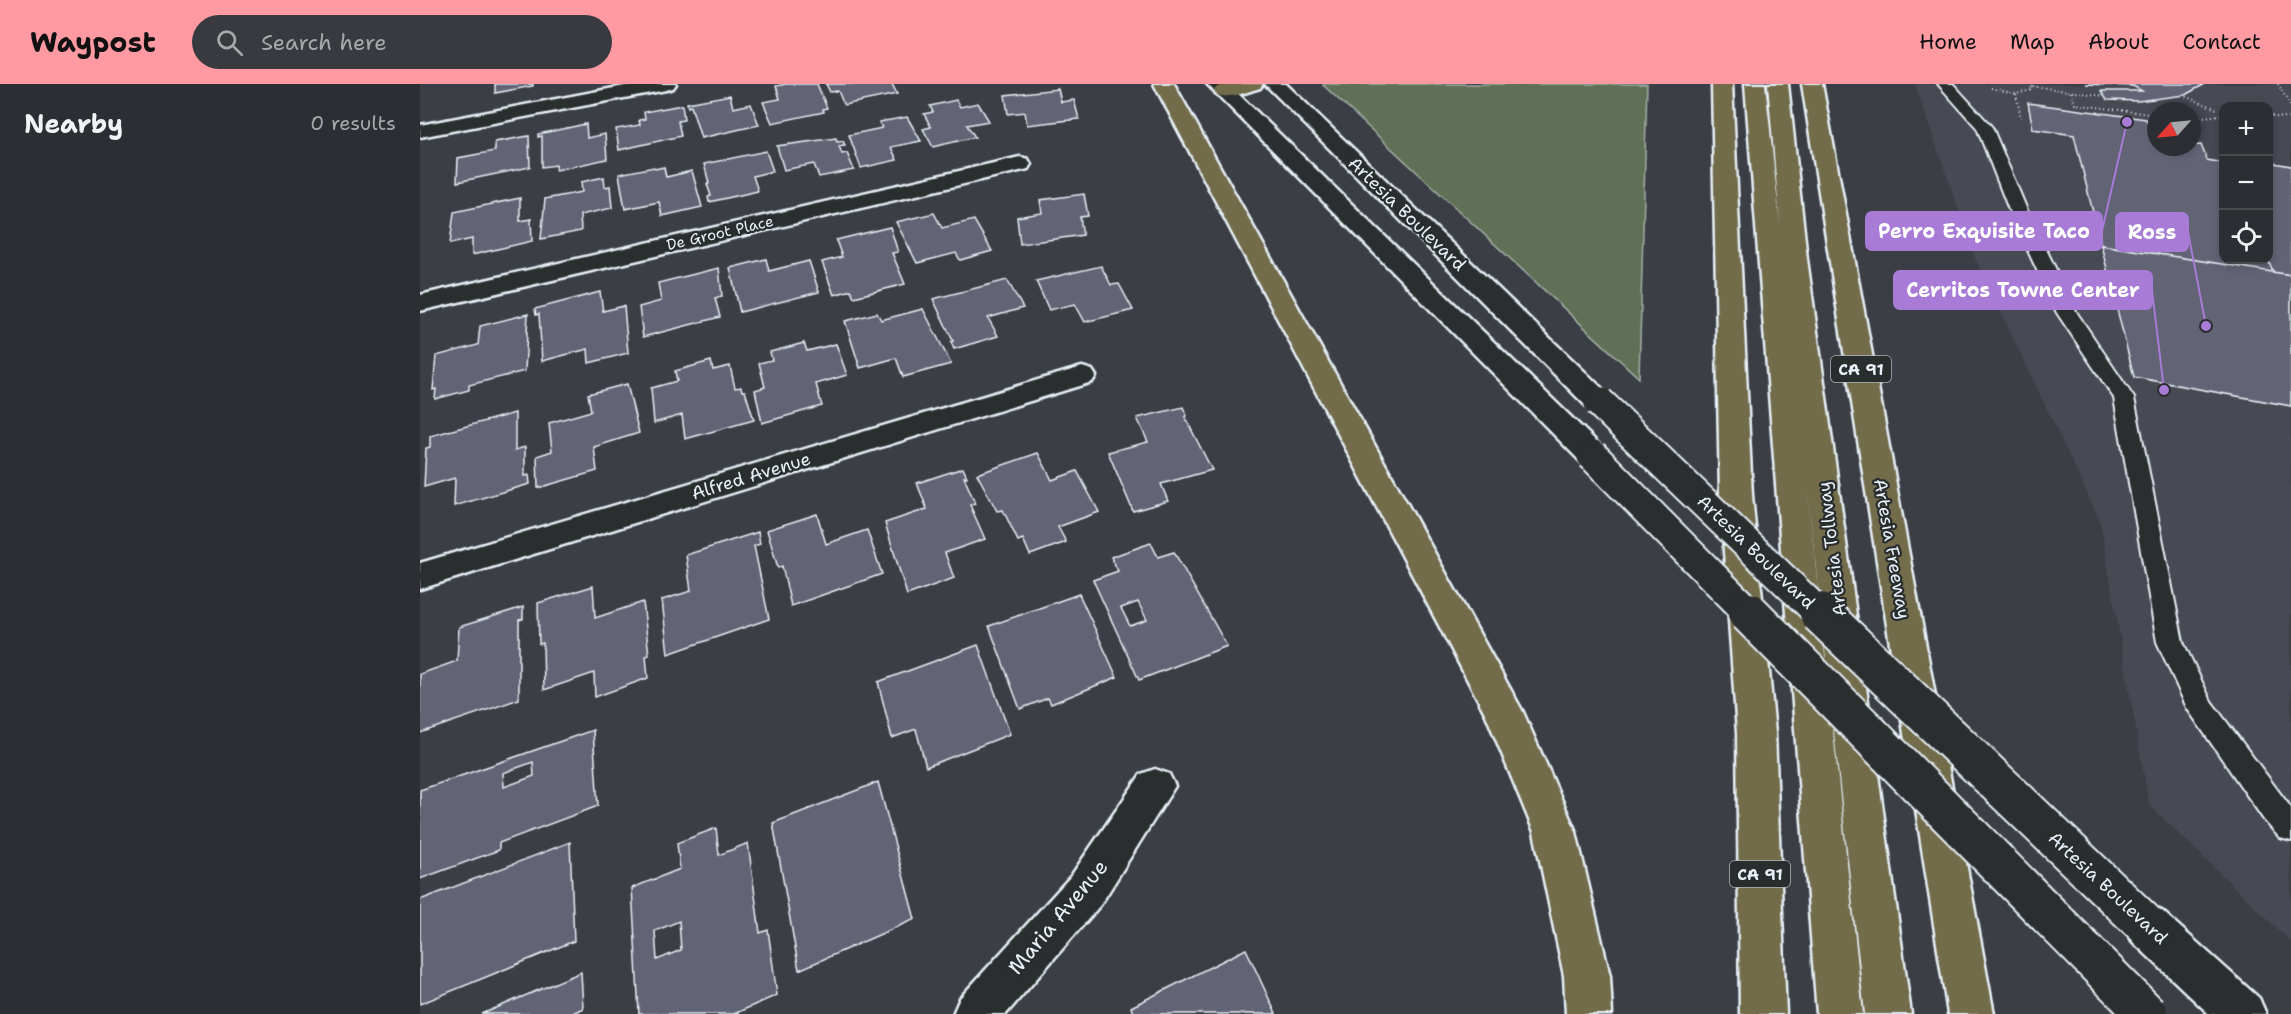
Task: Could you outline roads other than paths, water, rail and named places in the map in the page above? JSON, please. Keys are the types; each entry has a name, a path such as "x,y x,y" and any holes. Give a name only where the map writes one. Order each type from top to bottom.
{"highway":[{"path":"1164,84 1504,712 1556,832 1587,976 1589,1014"},
{"path":"1220,87 1253,84"},
{"name":"CA 91","path":"1722,84 1736,495 1756,733 1763,1014"},
{"name":"Artesia Tollway","path":"1755,84 1840,1014"},
{"name":"Artesia Tollway","path":"1807,88 1795,259 1888,1014"},
{"name":"Artesia Freeway","path":"1807,88 1971,1014"}],"main road":[{"path":"420,131 666,84"},
{"name":"Artesia Boulevard","path":"1275,84 1599,402 2147,926 2243,1014"},
{"path":"1220,87 1592,455 2147,1014"},
{"name":"De Groot Place","path":"420,303 1020,164"},
{"name":"Alfred Avenue","path":"420,576 1082,376"},
{"name":"Maria Avenue","path":"976,1014 1086,890 1155,786"}],"lane":[{"path":"1945,84 1984,127 2018,210 2067,313 2124,398 2170,642 2201,708 2274,811 2291,828"}],"place":[{"name":"Perro Exquisite Taco","path":"2127,122"},
{"name":"Ross","path":"2206,326"},
{"name":"Cerritos Towne Center","path":"2164,390"}]}
